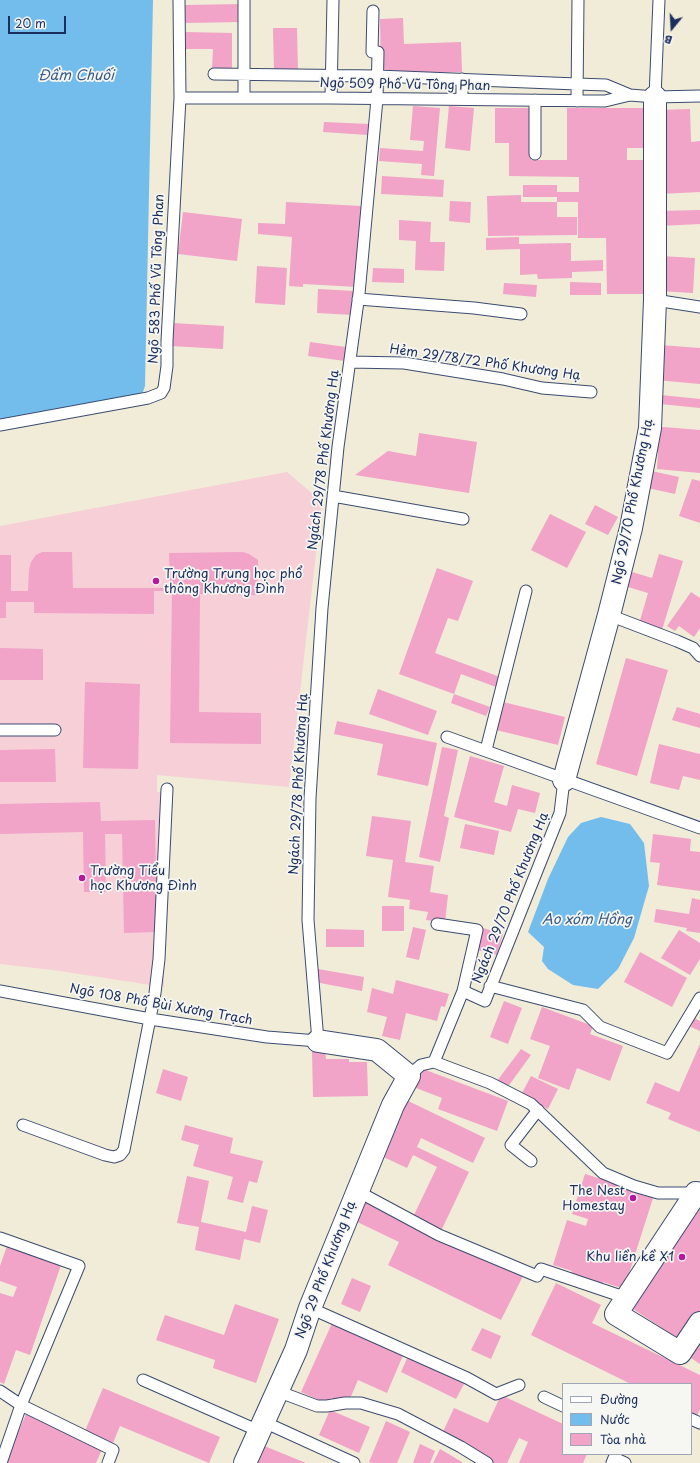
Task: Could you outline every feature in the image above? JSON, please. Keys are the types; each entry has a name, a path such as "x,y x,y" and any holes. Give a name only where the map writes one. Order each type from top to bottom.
{"street":[{"name":"Ngõ 29/70 Phố Khương Hạ","path":"564,780 609,615 630,528 650,428 655,300 655,97"},
{"path":"318,1041 377,1050 409,1076"},
{"name":"Ngõ 29 Phố Khương Hạ","path":"245,1463 296,1350 310,1308 393,1105 409,1076"},
{"path":"698,1194 616,1314 680,1353 700,1323"}],"lane":[{"name":"Ngõ 583 Phố Vũ Tông Phan","path":"0,425 148,398 161,393 164,388 167,372 167,341 180,98 179,0"},
{"path":"244,0 244,98"},
{"path":"331,98 333,0"},
{"path":"577,101 578,0"},
{"path":"655,97 659,0"},
{"name":"Ngách 29/78 Phố Khương Hạ","path":"318,1041 308,920 310,798 322,608 338,447 358,299 377,99 378,52 372,52 373,11"},
{"name":"Ngõ 509 Phố Vũ Tông Phan","path":"214,74 377,76 521,81 606,85 630,95 655,97 700,96"},
{"path":"462,79 462,99"},
{"path":"521,81 521,100"},
{"name":"Ngõ 509 Phố Vũ Tông Phan","path":"180,98 605,101 630,95"},
{"path":"534,154 535,100"},
{"path":"358,299 474,308 521,314"},
{"path":"655,300 700,307"},
{"name":"Hẻm 29/78/72 Phố Khương Hạ","path":"350,362 404,363 503,379 542,388 591,392"},
{"path":"334,496 463,519"},
{"path":"486,750 526,591"},
{"path":"609,615 677,640 693,648 700,656"},
{"path":"0,730 55,730"},
{"path":"447,737 700,828"},
{"name":"Ngách 29/70 Phố Khương Hạ","path":"463,991 485,1001 560,813 564,780"},
{"path":"23,1125 105,1155 114,1157 120,1155 124,1150 155,993 159,959 167,789"},
{"path":"437,924 477,930 463,991 434,1062 490,1083 530,1104 603,1173 658,1194 698,1194"},
{"path":"490,986 583,1010 600,1027 667,1053 700,998"},
{"name":"Ngõ 108 Phố Bùi Xương Trạch","path":"0,991 150,1019 267,1037 318,1041"},
{"name":"Ngõ 29 Phố Khương Hạ","path":"409,1076 421,1065 434,1062"},
{"path":"531,1161 511,1145 538,1110"},
{"path":"357,1191 439,1235 537,1276 541,1269 618,1295"},
{"path":"0,1238 79,1266 21,1405 1,1463"},
{"path":"310,1308 467,1378 496,1394 519,1384"},
{"path":"143,1380 354,1463"},
{"path":"0,1391 21,1405 113,1450 108,1463"},
{"path":"277,1391 317,1406 327,1406 345,1402 361,1403 398,1414 461,1447 486,1463"},
{"path":"544,1397 562,1406"},
{"path":"614,1458 625,1463"}],"shaded area":[{"path":"287,472 322,502 289,787 157,775 157,792 165,792 164,987 53,970 0,964 0,526"}],"water":[{"name":"Đầm Chuối","path":"0,0 153,0 145,386 143,392 137,395 0,419"},
{"name":"Ao xóm Hồng","path":"601,817 630,824 644,843 649,886 634,938 618,969 598,989 573,985 548,969 542,961 544,947 528,932 548,879 568,837 581,823"}],"building":[{"path":"242,4 242,22 185,23 185,5"},
{"path":"403,18 404,44 461,42 462,72 381,73 380,19"},
{"path":"273,28 297,28 298,72 274,72"},
{"path":"185,32 232,33 232,68 212,68 213,49 184,49"},
{"path":"413,106 440,108 434,176 421,175 422,164 379,161 380,148 423,151 424,141 410,140"},
{"path":"449,106 474,108 470,151 445,148"},
{"path":"495,108 530,108 531,160 567,160 567,108 653,108 653,148 627,148 627,160 652,160 653,294 607,294 606,238 578,238 578,202 557,202 557,197 523,197 523,185 557,185 557,192 579,192 579,177 509,176 509,143 495,143"},
{"path":"690,109 691,142 700,141 700,192 660,194 656,110"},
{"path":"324,122 369,124 368,135 323,132"},
{"path":"382,176 444,180 443,197 381,194"},
{"path":"521,195 521,202 557,202 557,217 577,217 577,235 488,236 487,196"},
{"path":"450,201 471,202 470,223 449,221"},
{"path":"286,202 361,206 357,287 303,284 303,287 289,286 292,237 258,234 258,223 285,224"},
{"path":"700,210 700,224 659,226 659,211"},
{"path":"183,212 242,219 237,261 178,254"},
{"path":"399,220 431,222 430,242 445,242 444,271 415,270 416,241 399,240"},
{"path":"519,237 519,244 571,243 571,261 603,260 603,271 572,272 572,278 538,279 537,274 520,275 520,249 486,250 486,238"},
{"path":"661,256 695,258 693,293 659,291"},
{"path":"257,266 287,268 285,305 255,303"},
{"path":"373,268 404,269 404,283 372,282"},
{"path":"570,282 601,283 601,295 570,295"},
{"path":"504,283 537,285 536,297 503,294"},
{"path":"318,289 355,291 353,315 317,313"},
{"path":"173,323 224,326 223,349 171,346"},
{"path":"310,342 346,347 345,361 308,356"},
{"path":"660,345 700,348 700,384 656,380"},
{"path":"661,395 700,399 700,408 660,404"},
{"path":"651,426 700,430 700,473 657,469 658,452 649,451"},
{"path":"419,433 477,442 469,493 355,475 388,451 416,456"},
{"path":"647,470 679,477 675,494 643,487"},
{"path":"692,479 700,481 700,523 679,516"},
{"path":"595,505 618,517 608,535 585,524"},
{"path":"550,514 586,532 567,568 531,550"},
{"path":"42,552 72,552 73,588 170,588 169,553 243,552 258,560 257,595 200,594 199,712 261,713 261,744 170,743 172,591 154,591 154,614 34,613 34,602 6,602 6,618 0,618 0,555 11,555 11,591 28,591 31,562 36,555"},
{"path":"659,554 683,561 662,630 639,624 648,593 618,584 622,569 652,578"},
{"path":"437,568 473,581 458,621 448,618 435,653 500,677 496,687 461,674 454,694 399,674"},
{"path":"691,592 700,598 700,628 694,637 679,626 675,631 667,626"},
{"path":"0,648 43,649 43,680 0,680"},
{"path":"626,658 668,670 637,776 596,764"},
{"path":"85,682 140,684 138,769 83,768"},
{"path":"378,689 437,711 428,735 369,714"},
{"path":"454,694 490,707 486,716 451,703"},
{"path":"503,702 565,717 558,745 496,730"},
{"path":"677,707 700,714 700,728 672,720"},
{"path":"337,721 437,743 428,786 377,775 383,744 334,734"},
{"path":"659,744 700,754 700,780 683,776 679,790 650,783"},
{"path":"442,747 458,750 444,816 449,818 440,862 419,857"},
{"path":"55,749 56,782 0,782 0,750"},
{"path":"470,756 504,766 494,802 507,806 512,785 540,793 535,813 518,809 511,832 454,817"},
{"path":"100,802 101,821 155,820 157,932 124,933 122,834 105,834 106,892 84,892 83,832 0,834 0,804"},
{"path":"372,816 411,821 405,862 434,866 430,892 448,895 445,922 426,920 428,912 409,909 410,900 388,897 393,860 366,856"},
{"path":"465,824 499,831 494,855 460,848"},
{"path":"653,834 691,839 690,851 700,852 700,891 657,885 660,863 650,862"},
{"path":"692,898 700,900 700,933 686,931 687,928 654,922 656,909 689,914"},
{"path":"382,906 404,906 404,931 382,931"},
{"path":"413,927 426,930 419,960 406,957"},
{"path":"483,928 503,934 497,955 477,950"},
{"path":"326,929 364,930 364,947 326,947"},
{"path":"679,930 700,943 700,959 690,975 661,958"},
{"path":"640,952 687,978 672,1007 624,982"},
{"path":"318,969 364,977 362,991 315,982"},
{"path":"396,980 449,994 445,1007 441,1006 437,1021 406,1013 400,1040 382,1036 387,1017 367,1012 372,988 393,994"},
{"path":"504,1001 522,1008 508,1044 490,1037"},
{"path":"542,1007 593,1026 590,1034 623,1046 610,1081 577,1068 569,1090 538,1078 550,1046 530,1039"},
{"path":"694,1018 700,1021 700,1031 691,1027"},
{"path":"700,1044 700,1132 668,1119 671,1113 646,1103 655,1082 679,1092"},
{"path":"521,1049 531,1055 507,1088 497,1081"},
{"path":"312,1051 325,1051 326,1059 349,1059 349,1062 367,1062 368,1096 313,1097"},
{"path":"163,1069 188,1077 181,1101 156,1093"},
{"path":"423,1069 508,1101 497,1131 438,1109 442,1098 416,1088"},
{"path":"531,1076 558,1089 548,1109 521,1095"},
{"path":"402,1098 485,1138 473,1163 421,1138 417,1147 469,1172 441,1231 413,1217 437,1167 413,1155 407,1168 375,1153"},
{"path":"185,1125 233,1138 230,1153 263,1161 257,1183 249,1181 243,1203 227,1199 233,1177 193,1166 199,1145 181,1140"},
{"path":"585,1174 654,1195 624,1289 603,1282 602,1288 570,1278 572,1271 553,1265 567,1220 586,1226 588,1219 572,1214"},
{"path":"187,1176 209,1181 201,1222 246,1232 252,1206 268,1210 260,1243 244,1239 240,1260 195,1250 199,1227 177,1223"},
{"path":"359,1197 523,1276 501,1320 388,1265 399,1242 349,1218"},
{"name":"Khu liền kề X1","path":"698,1206 700,1207 700,1310 680,1340 630,1307"},
{"path":"7,1246 61,1265 30,1355 16,1350 4,1384 0,1382 0,1293 13,1297 17,1287 0,1281 0,1266"},
{"path":"352,1278 371,1286 360,1312 341,1304"},
{"path":"556,1283 601,1305 592,1323 700,1375 700,1409 697,1416 692,1414 692,1383 629,1383 531,1335"},
{"path":"235,1304 279,1319 256,1383 213,1368 215,1360 156,1340 165,1315 224,1335"},
{"path":"333,1321 404,1353 387,1393 358,1380 349,1401 341,1398 339,1402 331,1398 328,1404 301,1392"},
{"path":"482,1328 501,1336 491,1359 471,1350"},
{"path":"700,1343 700,1364 691,1358"},
{"path":"409,1354 465,1382 456,1399 401,1372"},
{"path":"103,1388 220,1437 209,1463 120,1426 113,1443 85,1431"},
{"path":"501,1395 562,1424 562,1455 587,1455 583,1463 519,1463 528,1442 519,1438 507,1463 493,1463 441,1436 454,1408 488,1423"},
{"path":"330,1410 370,1427 359,1453 319,1435"},
{"path":"26,1414 103,1447 96,1463 5,1463"},
{"path":"386,1421 410,1432 397,1463 369,1462"},
{"path":"257,1443 306,1463 249,1463"},
{"path":"420,1444 435,1451 430,1463 413,1463"},
{"path":"440,1449 462,1462 462,1463 433,1463"}],"place":[{"name":"Trường Trung học phổ thông Khương Đình","path":"156,581"},
{"name":"Trường Tiểu học Khương Đình","path":"82,878"},
{"name":"The Nest Homestay","path":"633,1198"},
{"name":"Khu liền kề X1","path":"682,1257"}]}
